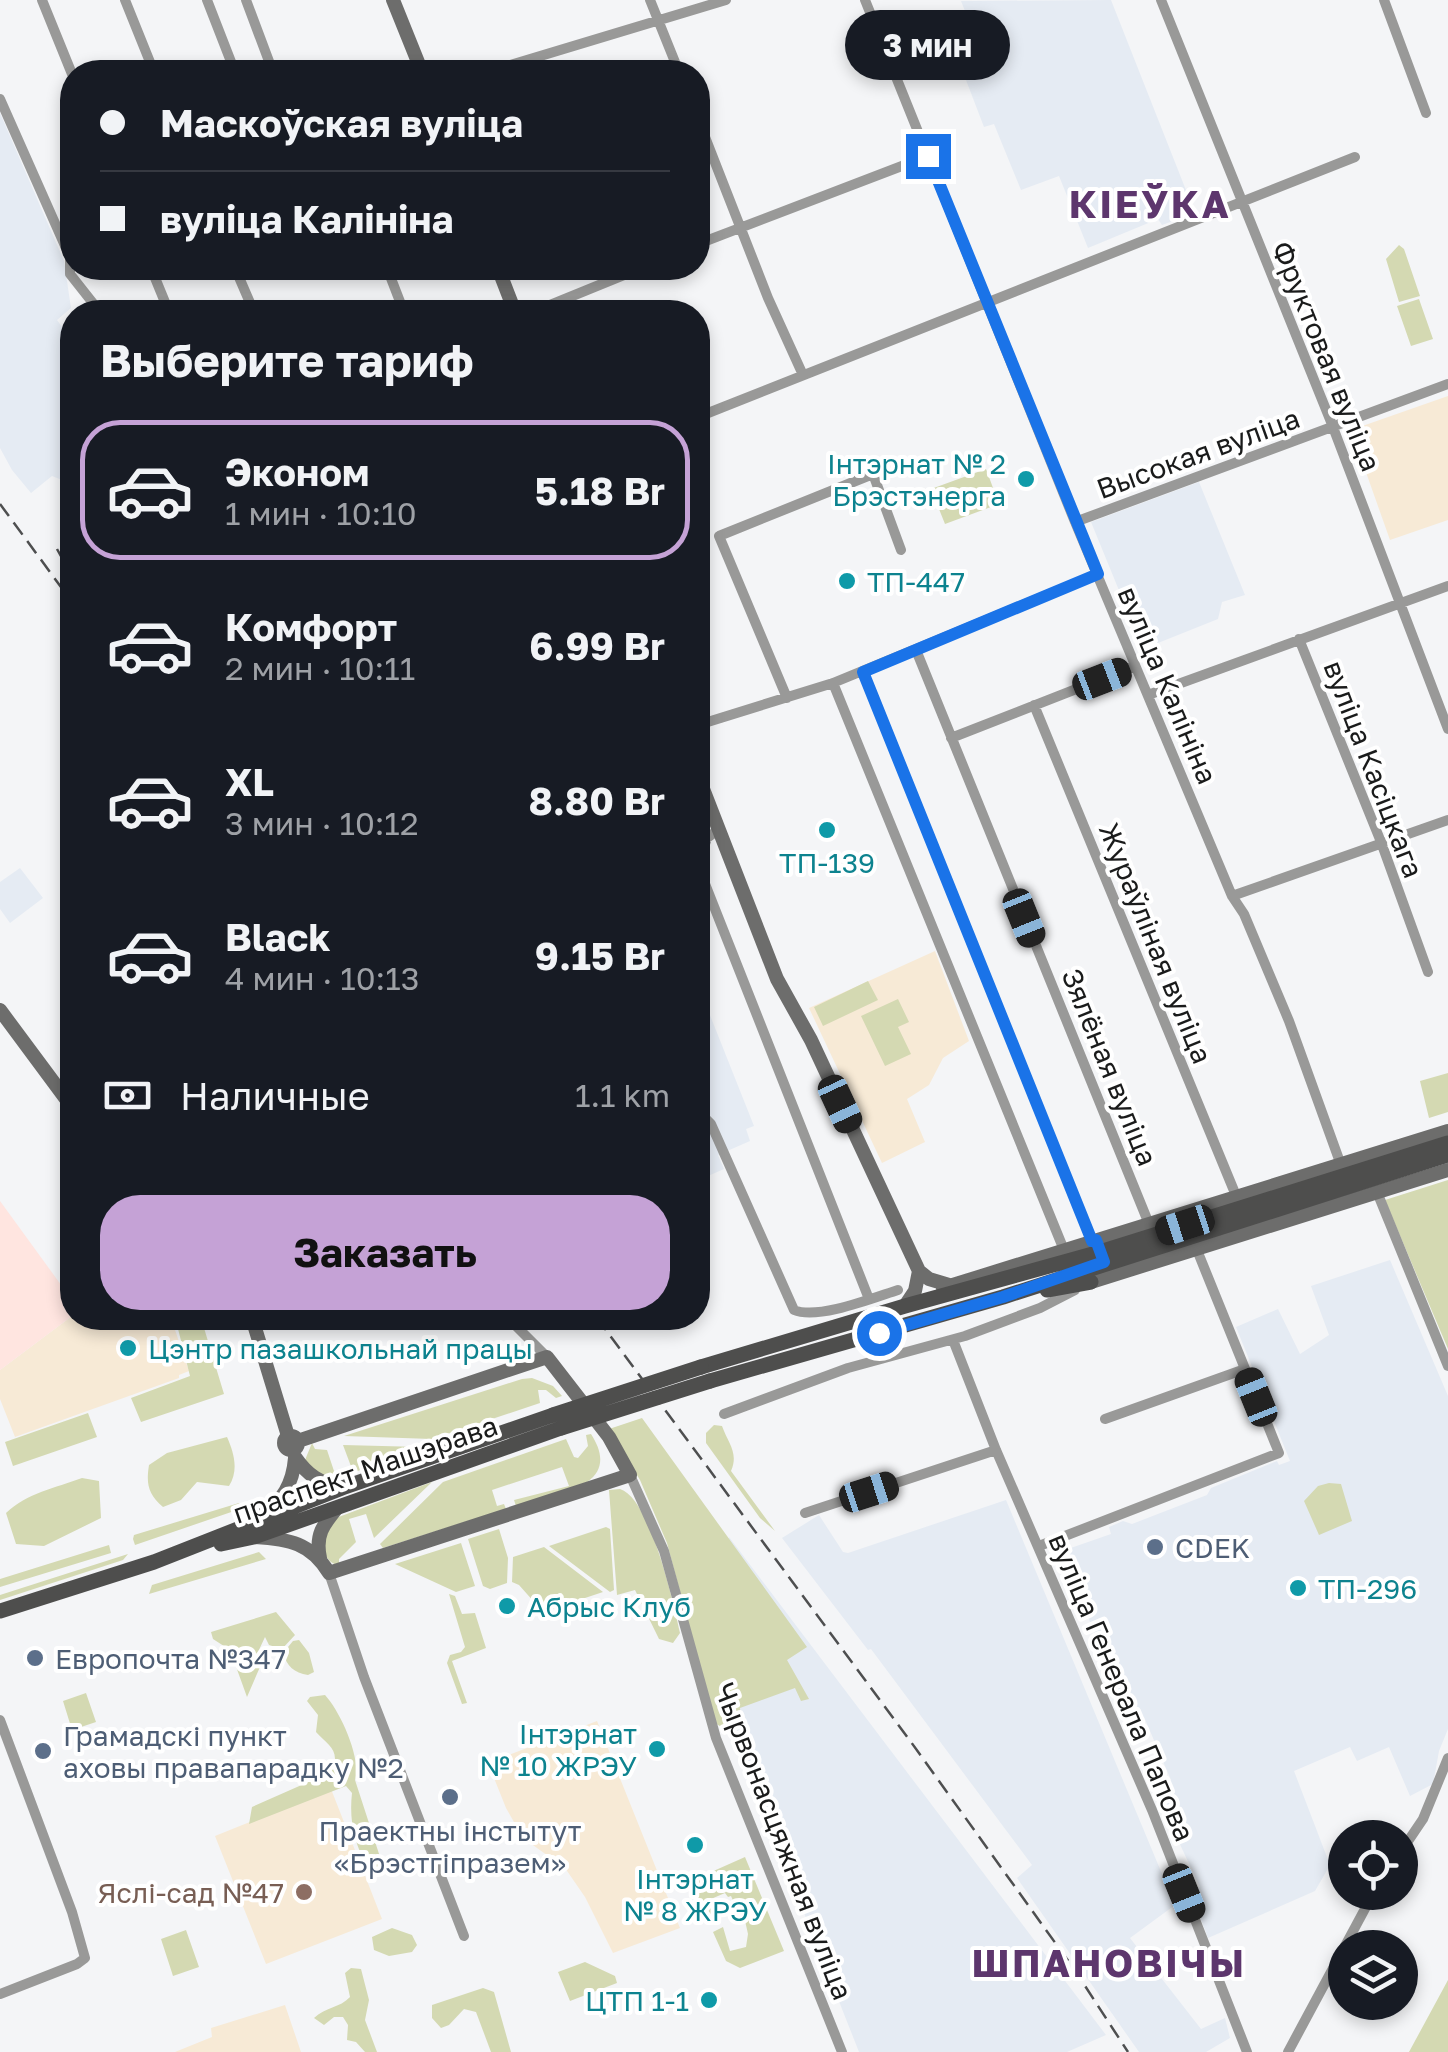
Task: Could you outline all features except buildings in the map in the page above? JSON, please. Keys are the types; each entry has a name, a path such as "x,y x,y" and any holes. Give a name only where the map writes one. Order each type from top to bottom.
{"main road":[{"path":"1003,1297 1106,1254 1448,1143"},
{"path":"557,1422 705,1374 902,1298 1106,1254 1448,1155"},
{"path":"705,1374 1003,1297 1091,1282"},
{"name":"праспект Машэрава","path":"252,1530 342,1488 557,1422"},
{"name":"праспект Машэрава","path":"0,1611 252,1530 337,1508 557,1422"}],"street":[{"path":"42,0 66,60"},
{"path":"125,0 149,60"},
{"path":"206,0 231,60"},
{"path":"246,0 268,60"},
{"path":"393,0 417,60"},
{"path":"650,0 673,60"},
{"path":"528,60 726,0"},
{"name":"вуліца Калініна","path":"865,0 1135,666 1289,1022 1341,1165"},
{"name":"Фруктовая вуліца","path":"1160,0 1333,427 1448,729"},
{"path":"1384,0 1426,113"},
{"path":"0,99 60,233"},
{"path":"710,150 803,374"},
{"path":"710,239 928,156"},
{"path":"710,412 1355,157"},
{"path":"75,280 91,300"},
{"path":"562,300 611,280"},
{"name":"Высокая вуліца","path":"1076,522 1448,384"},
{"path":"787,698 718,536 873,474 901,550"},
{"path":"710,721 863,672 1098,574"},
{"path":"1148,695 1448,586"},
{"name":"вуліца Касіцкага","path":"1299,638 1428,972"},
{"name":"Зялёная вуліца","path":"916,650 1149,1224"},
{"path":"951,738 1135,666"},
{"path":"863,672 1106,1254"},
{"path":"833,683 1064,1250"},
{"name":"Жураўліная вуліца","path":"1034,705 1237,1198"},
{"path":"710,808 776,979 811,1040 919,1271 929,1279 949,1285"},
{"path":"1232,896 1448,820"},
{"path":"710,836 718,830"},
{"path":"710,896 869,1299"},
{"path":"0,1010 60,1092"},
{"path":"710,1123 790,1306 800,1314 869,1299 902,1298 1064,1250 1106,1254 1198,1250 1448,1170"},
{"path":"724,1414 848,1368 953,1340 1040,1308 1091,1282 1106,1254 1149,1224 1448,1130"},
{"path":"1377,1192 1448,1366"},
{"path":"1039,1546 1279,1453 1198,1250"},
{"path":"902,1298 915,1290 919,1271"},
{"path":"256,1330 294,1446 311,1477 342,1488"},
{"path":"329,1573 630,1476 609,1437 547,1357 520,1330"},
{"name":"вуліца Генерала Папова","path":"953,1340 996,1450 1152,1810 1248,2052"},
{"path":"294,1446 547,1357"},
{"path":"1104,1419 1244,1369"},
{"path":"294,1446 291,1482 252,1530 291,1540 320,1558"},
{"path":"805,1513 996,1450"},
{"name":"Чырвонасцяжная вуліца","path":"630,1476 664,1551 716,1738 842,2052"},
{"path":"337,1508 321,1527 317,1545 320,1558 329,1573 364,1677 464,1936"},
{"path":"0,1720 72,1912 85,1958 0,1994"},
{"path":"1418,1827 1448,1758"},
{"path":"1288,2052 1364,1910"}],"shaded area":[{"path":"1111,0 1195,213 1162,225 1158,219 1088,248 1059,176 1021,190 994,124 984,127 961,67 983,56 961,1"},
{"path":"0,113 60,252 60,280 67,280 70,300 60,300 57,320 60,479 52,476 31,493 0,448"},
{"path":"1448,396 1448,520 1390,540 1351,430"},
{"path":"1199,482 1245,595 1222,602 1218,619 1143,649 1091,522"},
{"path":"20,868 43,898 10,923 0,909 0,882"},
{"path":"935,951 969,1041 943,1058 929,1085 907,1099 925,1142 882,1163 809,1008"},
{"path":"710,1015 754,1126 746,1129 750,1141 718,1155 724,1169 710,1175"},
{"path":"0,1201 60,1284 60,1325 0,1370"},
{"path":"1390,1260 1448,1396 1448,1729 1433,1784 1410,1796 1389,1747 1357,1761 1350,1747 1294,1771 1328,1868 1315,1891 1208,1938 1191,1893 1200,1887 1153,1787 1171,1780 1144,1717 1131,1722 1074,1583 1077,1581 1065,1550 1111,1534 1109,1527 1123,1521 1132,1524 1207,1495 1211,1488 1277,1461 1279,1465 1290,1461 1236,1327 1278,1309 1300,1354 1329,1335 1311,1286"},
{"path":"60,1325 60,1330 175,1330 189,1371 15,1437 0,1399 0,1370"},
{"path":"1006,1500 1175,1905 1130,1938 1201,2029 1225,2018 1230,2038 1206,2052 1139,2052 1017,1878 1032,1865 871,1649 782,1538 819,1515 843,1552 848,1553"},
{"path":"729,1537 1106,2035 1067,2052 859,2052 715,1687"},
{"path":"597,1721 680,1928 613,1953 585,1897 565,1868 523,1838 488,1763"},
{"name":"Яслі-сад №47","path":"331,1789 382,1919 266,1964 215,1836"},
{"path":"285,2005 301,2052 175,2052 212,2037 211,2028"}],"green space":[{"path":"1399,245 1404,249 1420,296 1399,302 1386,259"},
{"path":"1419,299 1433,339 1411,346 1397,306"},
{"path":"986,469 999,504 945,524 931,489"},
{"path":"868,981 878,1000 823,1026 814,1007"},
{"path":"898,999 909,1022 898,1027 911,1054 885,1066 861,1016"},
{"path":"1448,1073 1448,1112 1429,1118 1420,1081"},
{"path":"1448,1180 1448,1349 1385,1200"},
{"path":"178,1330 205,1330 224,1394 141,1422 131,1398 190,1376"},
{"path":"532,1378 553,1386 562,1396 556,1398 546,1390 538,1390 540,1403 432,1439 344,1436 522,1379"},
{"path":"88,1413 97,1437 13,1466 5,1442"},
{"path":"642,1418 807,1647 787,1660 809,1699 801,1701 795,1688 740,1708 741,1722 723,1728 715,1723 667,1543 640,1480 609,1429"},
{"path":"714,1425 722,1426 732,1448 731,1471 775,1531 760,1518 706,1443 706,1433"},
{"path":"591,1434 598,1447 600,1466 587,1482 516,1506 514,1500 569,1486 562,1467 492,1490 497,1506 504,1504 506,1509 383,1548 380,1544 443,1482 566,1439 578,1458 588,1446 586,1435"},
{"path":"227,1437 234,1462 229,1486 197,1482 181,1500 163,1507 154,1498 149,1488 149,1465 167,1453"},
{"path":"312,1443 315,1449 327,1450 335,1474 352,1469 343,1445 421,1447 334,1480 320,1477 305,1460"},
{"path":"82,1478 99,1481 101,1518 44,1546 16,1544 6,1513 32,1496"},
{"path":"432,1482 374,1538 366,1514 349,1519 356,1542 339,1559 339,1566 327,1558 323,1535 336,1518"},
{"path":"1341,1484 1352,1521 1319,1535 1304,1501 1318,1486"},
{"path":"620,1489 631,1496 641,1511 659,1552 680,1633 673,1643 659,1639 635,1590 617,1595 609,1490"},
{"path":"239,1503 243,1508 135,1545 134,1535"},
{"path":"606,1527 610,1529 614,1590 610,1592 549,1546"},
{"path":"499,1529 508,1558 507,1583 490,1589 483,1586 468,1539"},
{"path":"461,1543 475,1586 456,1592 395,1564"},
{"path":"109,1545 111,1553 0,1587 0,1579"},
{"path":"544,1547 603,1592 543,1612 512,1582 513,1557"},
{"path":"259,1552 266,1559 149,1594 152,1585"},
{"path":"128,1554 123,1560 0,1600 0,1595"},
{"path":"449,1594 455,1596 462,1614 475,1613 486,1648 452,1661 467,1703 462,1704 447,1663 450,1655 465,1647"},
{"path":"276,1612 295,1635 282,1649 269,1645 265,1637 258,1652 263,1660 247,1697 230,1650 213,1639 211,1632"},
{"path":"299,1640 309,1653 314,1672 308,1675 292,1668 283,1653 293,1641"},
{"path":"86,1693 96,1722 72,1730 63,1701"},
{"path":"325,1695 353,1748 355,1780 381,1860 377,1868 367,1867 359,1849 352,1822 352,1793 346,1786 249,1824 252,1807 331,1772 334,1754 316,1732 318,1715 307,1701"},
{"path":"745,1857 784,1951 740,1968 726,1961 713,1932 723,1927 730,1951 746,1947 748,1934 741,1903 735,1905 725,1893 711,1899 719,1918 708,1922 691,1881"},
{"path":"392,1928 412,1935 417,1945 412,1952 389,1956 374,1950 372,1937"},
{"path":"186,1930 199,1967 173,1976 161,1939"},
{"path":"585,1962 615,1976 617,1983 570,2001 558,1972"},
{"path":"351,1968 361,1969 369,2000 365,2020 377,2052 365,2052 356,2042 347,2040 348,2025 343,2017 334,2017 324,2025 314,2018 350,1997 345,1973"},
{"path":"1448,1980 1448,2052 1409,2052"},
{"path":"483,1988 494,1992 511,2052 491,2052 476,2012 464,2009 441,2028 432,2018 432,2005"}],"railway":[{"path":"0,504 60,586"},
{"path":"57,549 60,554"},
{"path":"606,1330 911,1742 1074,1969 1128,2052"}],"place":[{"name":"Інтэрнат № 2 Брэстэнерга","path":"1026,479"},
{"name":"ТП-447","path":"847,581"},
{"name":"ТП-139","path":"827,830"},
{"name":"Цэнтр пазашкольнай працы","path":"128,1348"},
{"name":"CDEK","path":"1155,1547"},
{"name":"ТП-296","path":"1298,1588"},
{"name":"Абрыс Клуб","path":"507,1606"},
{"name":"Европочта №347","path":"35,1658"},
{"name":"Інтэрнат № 10 ЖРЭУ","path":"657,1749"},
{"name":"Грамадскі пункт аховы правапарадку №2","path":"43,1751"},
{"name":"Праектны інстытут «Брэстгіпразем»","path":"450,1797"},
{"name":"Інтэрнат № 8 ЖРЭУ","path":"695,1845"},
{"name":"Яслі-сад №47","path":"304,1892"},
{"name":"ЦТП 1-1","path":"709,2000"}],"district":[{"name":"КІЕЎКА","path":"1150,203"},
{"name":"ШПАНОВІЧЫ","path":"1109,1962"}],"route":[{"path":"879,1333 1104,1262 1096,1240 1092,1241 863,672 1098,574 928,156"}]}
